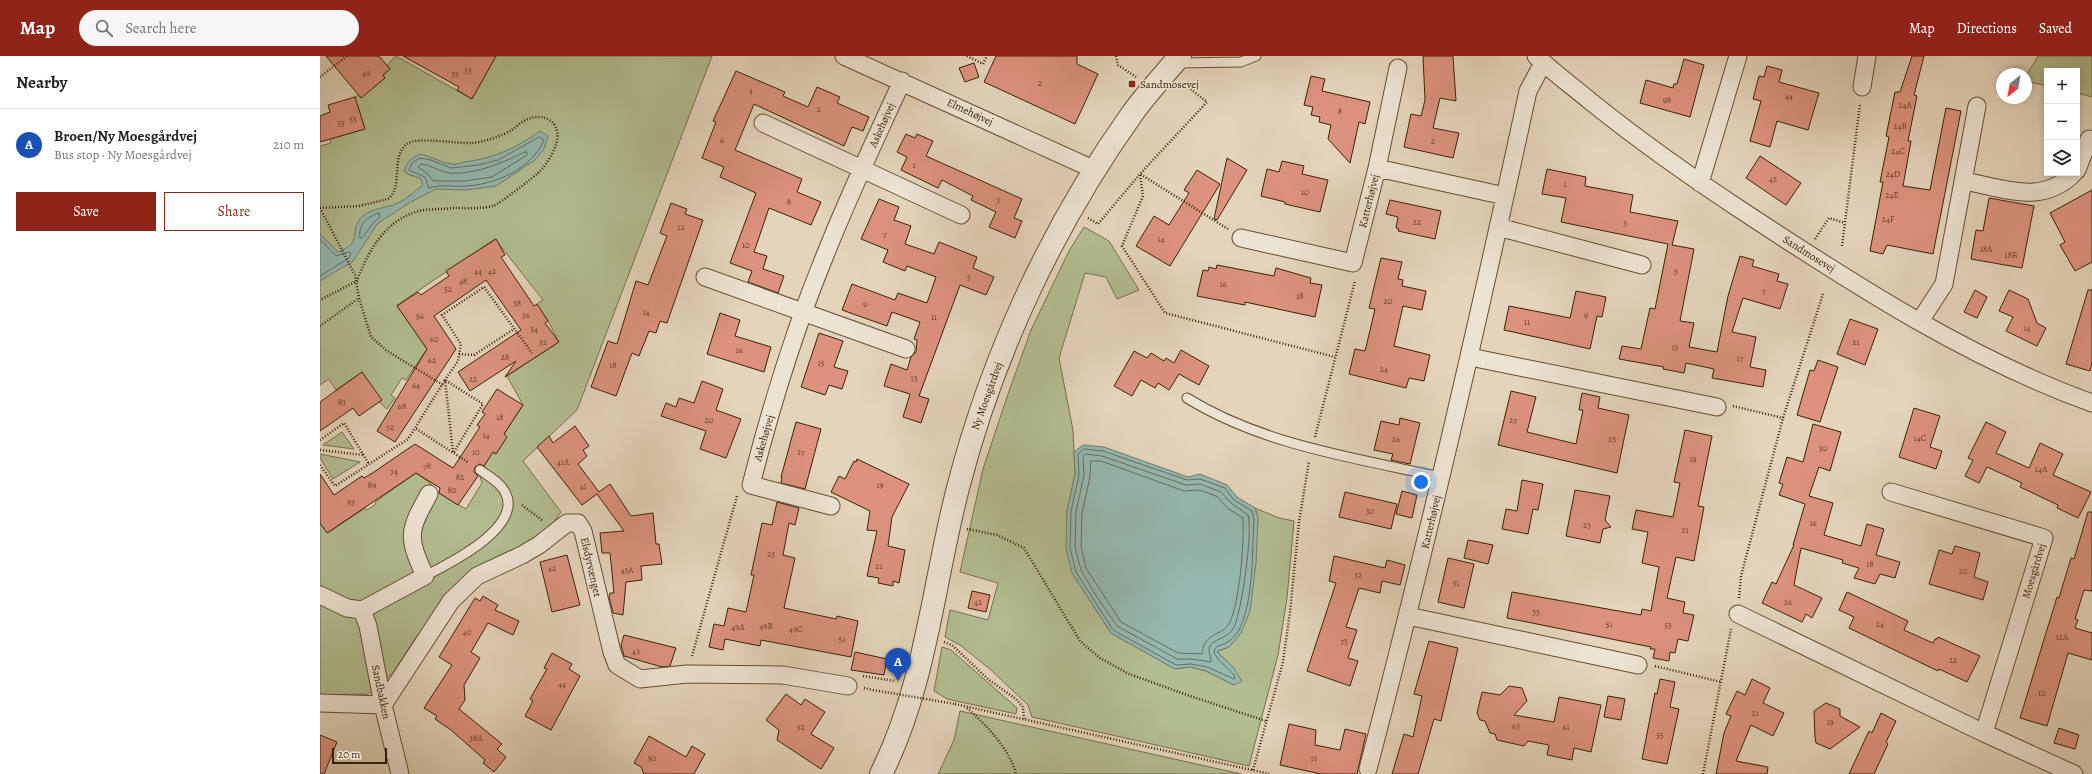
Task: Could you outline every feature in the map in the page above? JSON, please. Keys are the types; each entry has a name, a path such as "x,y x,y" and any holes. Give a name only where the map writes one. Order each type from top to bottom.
{"street":[{"name":"Elmehøjvej","path":"845,56 1095,170"},
{"path":"1700,183 1738,56"},
{"path":"1862,87 1867,56"},
{"name":"Sandmosevej","path":"1539,60 1619,125 1700,183 1806,253 1920,321 2006,367 2062,392 2092,403"},
{"name":"Katterhøjvej","path":"1368,770 1408,616 1470,357 1528,91 1539,60"},
{"name":"Ny Moesgårdvej","path":"881,774 890,755 916,684 958,490 983,403 1012,329 1050,248 1095,170 1132,113 1174,63"},
{"name":"Katterhøjvej","path":"1353,263 1377,168 1398,68"},
{"name":"Askehøjvej","path":"751,485 765,429 803,312 826,253 862,169 902,81"},
{"path":"1920,321 1944,284 1977,106"},
{"path":"763,123 961,215"},
{"path":"2080,163 2090,139"},
{"name":"Katterhøjvej","path":"1377,168 1505,196"},
{"path":"1964,181 2033,194 2051,190 2064,183 2071,176"},
{"path":"1498,228 1642,265"},
{"path":"1241,238 1353,263"},
{"path":"705,277 906,349"},
{"path":"1470,357 1717,407"},
{"path":"751,485 831,506"},
{"name":"Moesgårdvej","path":"1891,492 2044,538 1984,733"},
{"path":"320,591 346,608 362,610 425,576 412,545 412,531 417,515 429,494"},
{"name":"Elsdyrvænget","path":"383,705 451,601 463,588 476,576 522,555 567,523 578,523 583,531 608,642 617,665 640,679 686,674 783,675 857,685"},
{"name":"Sandbakken","path":"362,610 368,626 383,705 400,774"},
{"path":"1738,614 1984,733 2074,774"},
{"path":"1408,616 1638,665"},
{"path":"320,703 383,705"}],"lane":[{"path":"1174,63 1241,62 1256,56"},
{"path":"1187,398 1229,421 1312,449 1441,477"},
{"path":"425,576 454,561 495,531 503,522 507,512 508,500 505,491 498,483 480,470"}],"path":[{"path":"320,77 347,56"},
{"path":"967,56 983,64 987,56"},
{"path":"1116,56 1118,65"},
{"path":"1072,209 1098,224 1140,174 1207,102 1174,63"},
{"path":"1842,246 1862,87"},
{"path":"320,300 357,281 371,248 385,231 406,216 423,210 494,206 540,171 553,152 557,140 557,130 554,123 545,117 536,117 525,120 510,131 473,143 442,143 420,140 408,142 401,150 396,165 395,183 391,196 388,199 359,206 320,208 355,275 357,281 359,298 371,337 387,351 443,385"},
{"path":"1140,174 1241,238"},
{"path":"1140,174 1142,196 1122,246 1165,313 1335,357"},
{"path":"1806,253 1829,218 1845,223"},
{"path":"1253,770 1282,662 1290,612 1299,522 1312,449 1357,272 1353,263"},
{"path":"320,465 335,486 408,439 458,361 462,344 442,315 484,287 532,353"},
{"path":"1703,774 1729,636 1738,614 1742,576 1783,418 1824,294"},
{"path":"320,326 359,298"},
{"path":"459,354 474,355 514,329"},
{"path":"446,380 453,452"},
{"path":"446,380 483,404 453,452"},
{"path":"1717,407 1726,404 1783,418"},
{"path":"320,440 344,423 369,464"},
{"path":"416,428 480,470"},
{"path":"320,450 364,455"},
{"path":"686,674 741,482 751,485"},
{"path":"508,500 520,504 537,515 555,533"},
{"path":"950,526 997,535 1024,548 1080,641 1100,658 1129,674 1190,696 1266,720"},
{"path":"944,642 952,644 989,680 1016,699 1023,707 1024,719"},
{"path":"1638,665 1648,664 1720,682"},
{"path":"916,684 863,676 857,685 873,690 955,704 1270,774"},
{"path":"966,707 999,742 1013,761 1016,774"}],"green space":[{"path":"396,56 472,99 496,56 712,56 577,410 523,461 561,512 545,535 474,570 458,582 414,640 393,673 368,694 320,695 320,523 328,533 365,508 367,510 376,504 375,502 416,473 430,483 437,492 466,509 482,483 479,474 492,452 496,454 504,434 523,405 507,376 559,342 537,304 543,300 495,239 397,305 427,349 406,380 402,378 391,395 395,398 387,409 379,402 362,372 336,390 329,379 320,385 320,146 331,143 330,139 364,129 358,106 354,107 352,98 369,91 385,78 383,75 390,69 387,65"},
{"path":"2038,56 2092,56 2092,97 2080,94 2080,68 2044,68 2044,85 2032,82 2031,68"},
{"path":"1084,227 1109,241 1139,290 1117,299 1106,277 1085,273 1059,358 1073,430 1075,474 1067,511 1072,573 1111,633 1175,669 1190,667 1206,671 1234,685 1233,667 1218,653 1218,651 1229,647 1258,517 1255,508 1279,518 1294,521 1287,598 1278,655 1249,766 1032,717 1028,705 991,670 960,645 945,637 950,610 988,620 998,583 960,572 983,469 1031,330 1069,251"},
{"path":"342,432 354,449 323,445"},
{"path":"320,454 360,462 333,479 320,458"},
{"path":"942,647 951,650 1017,708 1016,714 947,699 934,691"},
{"path":"960,711 1241,774 938,774 954,740"}],"water":[{"path":"540,131 548,136 544,149 535,160 496,186 466,190 436,189 409,203 378,223 353,261 320,281 320,234 338,252 351,244 356,226 363,216 371,211 394,205 408,197 423,185 420,178 407,174 404,170 409,161 419,154 453,164 474,161 504,152 522,143"},
{"path":"1083,445 1104,447 1188,477 1200,474 1227,485 1237,497 1255,508 1258,517 1256,563 1250,611 1241,633 1229,647 1218,651 1218,653 1233,667 1242,681 1234,685 1206,671 1190,667 1175,669 1111,633 1072,573 1066,549 1067,511 1075,474 1074,452"}],"building":[{"path":"326,56 379,56 390,69 383,75 385,78 361,98"},
{"path":"403,56 496,56 472,99 457,90 459,87"},
{"path":"996,56 1077,56 1077,64 1098,74 1075,124 984,82"},
{"path":"1423,56 1453,56 1456,101 1440,98 1433,128 1459,133 1453,158 1404,147 1411,114 1421,116 1425,100"},
{"path":"1912,56 1924,56 1914,95 1917,96 1908,141 1911,141 1903,186 1930,190 1946,108 1961,111 1933,254 1887,245 1883,254 1870,251 1883,182 1880,182 1889,137 1886,136 1895,92 1900,92"},
{"path":"1684,59 1704,65 1690,117 1640,103 1646,80 1673,88 1674,84 1677,84"},
{"path":"974,63 979,77 965,82 959,68"},
{"path":"1767,66 1782,70 1779,82 1819,93 1808,130 1777,121 1770,147 1750,141 1761,101 1753,99 1759,76 1764,77"},
{"path":"736,71 785,92 783,96 808,107 817,87 840,97 837,103 869,117 863,131 852,127 844,146 754,104 735,150 802,179 797,192 821,202 811,225 769,208 754,252 767,256 763,269 784,276 778,293 748,282 752,271 730,263 756,193 720,177 724,167 702,158 716,122 713,121"},
{"path":"1311,76 1325,79 1322,91 1370,102 1365,124 1359,122 1350,163 1328,139 1331,125 1319,122 1320,117 1311,115 1313,107 1304,105"},
{"path":"355,97 365,129 320,142 320,116 330,112 328,105"},
{"path":"906,134 915,138 917,134 933,141 926,156 1022,199 1014,218 1022,221 1015,238 989,227 996,212 971,200 973,196 942,180 938,188 901,170 907,157 897,152"},
{"path":"1760,156 1801,183 1786,205 1746,178"},
{"path":"1227,158 1247,170 1217,220 1214,219"},
{"path":"1282,161 1304,166 1302,174 1328,180 1320,212 1285,204 1285,202 1261,196 1267,169 1279,172"},
{"path":"1547,169 1586,177 1585,186 1633,195 1630,212 1678,221 1672,245 1694,249 1680,321 1694,323 1689,347 1717,352 1728,296 1740,256 1754,260 1752,266 1779,274 1777,281 1788,284 1780,309 1743,298 1732,332 1756,337 1750,367 1766,370 1763,387 1712,378 1714,369 1686,363 1684,373 1663,369 1664,367 1619,359 1622,346 1641,349 1650,308 1655,309 1668,244 1561,222 1566,198 1542,194"},
{"path":"1197,170 1220,184 1170,266 1136,246 1154,216 1169,225 1189,193 1184,190"},
{"path":"2092,190 2092,262 2075,271 2060,245 2065,242 2050,213"},
{"path":"1989,198 2034,206 2022,268 1971,259 1976,230 1983,231"},
{"path":"879,199 899,207 894,220 911,226 905,244 934,254 939,242 977,257 973,268 994,277 986,295 960,285 919,396 929,399 921,423 903,417 910,394 884,386 891,364 907,370 911,357 916,352 917,340 914,339 920,322 892,312 887,326 842,310 852,284 895,300 898,293 927,303 936,277 907,266 905,271 883,262 888,250 861,239"},
{"path":"1390,200 1441,211 1435,239 1398,231 1399,229 1396,228 1398,217 1386,214"},
{"path":"671,203 687,209 685,214 703,220 667,323 660,321 656,333 649,331 639,356 632,353 616,396 591,387 608,341 617,344 636,281 648,285 667,236 660,233"},
{"path":"496,239 505,255 501,257 534,306 537,304 548,321 545,323 559,342 505,377 516,361 470,391 458,372 521,330 486,280 434,316 456,349 395,442 377,431 427,349 397,306 418,292 421,295 449,276 446,271"},
{"path":"1381,258 1402,262 1398,279 1403,280 1402,286 1426,291 1422,310 1403,306 1394,346 1430,355 1424,381 1409,378 1406,388 1349,374 1355,349 1365,351 1375,309 1369,308"},
{"path":"1217,265 1274,276 1276,268 1311,278 1310,283 1322,285 1315,317 1245,302 1245,305 1197,296 1203,270 1208,271 1209,267 1216,269"},
{"path":"1975,290 1987,297 1977,318 1964,312"},
{"path":"2009,290 2028,299 2037,323 2046,328 2037,346 2006,331 2013,317 1999,311"},
{"path":"2088,290 2092,290 2092,362 2090,371 2066,364"},
{"path":"1576,291 1606,297 1602,317 1597,316 1590,349 1504,330 1509,306 1570,318"},
{"path":"720,313 740,320 735,336 771,347 764,372 707,354"},
{"path":"1850,319 1878,329 1865,365 1837,354"},
{"path":"819,333 843,341 834,367 848,371 842,389 829,385 825,395 801,387"},
{"path":"1181,350 1209,366 1199,385 1179,374 1169,390 1158,383 1155,388 1141,380 1132,396 1114,386 1134,351 1147,358 1151,353 1164,361 1166,358 1174,363"},
{"path":"1818,360 1838,367 1820,422 1797,415 1810,370 1814,371"},
{"path":"362,372 382,400 359,416 353,408 320,431 320,402"},
{"path":"702,381 723,389 716,410 741,419 726,458 700,449 706,431 661,416 666,403 676,407 679,398 694,403"},
{"path":"497,389 523,405 504,434 507,437 496,454 493,452 484,466 480,464 475,467 474,472 478,476 458,505 439,493 440,488 416,473 327,533 320,523 320,474 334,495 362,476 364,478 374,472 415,444 453,468 480,427 477,425 485,414 482,412"},
{"path":"1511,391 1536,397 1527,432 1576,444 1583,410 1579,410 1582,393 1600,397 1598,408 1629,415 1617,473 1498,445"},
{"path":"1914,408 1940,416 1930,447 1942,451 1936,469 1899,457"},
{"path":"1400,418 1420,423 1410,464 1391,460 1393,454 1374,450 1381,421 1399,425"},
{"path":"796,422 821,429 805,489 781,483 781,477"},
{"path":"1986,422 2006,432 1996,453 2029,468 2040,443 2063,454 2053,475 2091,492 2078,518 2057,508 2058,505 2020,487 2022,483 1987,467 1979,483 1965,476 1973,460 1968,458"},
{"path":"1813,424 1841,432 1830,471 1819,467 1809,496 1833,503 1824,535 1861,546 1867,524 1884,529 1876,555 1900,562 1895,578 1880,574 1875,584 1854,578 1859,568 1842,563 1843,560 1801,548 1794,585 1822,598 1812,618 1806,614 1802,622 1762,603 1772,582 1776,584 1794,545 1805,504 1779,495 1783,484 1779,483 1787,457 1803,462"},
{"path":"575,426 589,446 583,450 587,456 578,464 599,492 610,484 631,516 653,513 656,544 659,544 662,564 641,566 642,580 626,582 623,615 613,613 609,597 610,593 614,593 610,553 602,553 600,533 624,531 597,494 582,505 537,447 549,436 553,443"},
{"path":"1685,430 1712,436 1698,506 1704,507 1694,561 1676,557 1667,598 1685,602 1683,613 1694,615 1688,641 1678,639 1675,653 1670,652 1669,661 1653,658 1655,649 1650,649 1651,647 1507,618 1512,592 1641,615 1642,609 1651,611 1659,567 1642,563 1648,532 1632,529 1636,510 1673,517 1680,483 1674,482"},
{"path":"857,459 909,484 892,517 888,546 905,550 899,583 893,581 893,586 878,583 879,578 867,576 877,531 867,530 870,511 831,492 839,476 845,479 854,461 856,462"},
{"path":"1522,480 1543,484 1538,510 1533,509 1528,534 1502,529 1506,509 1517,511"},
{"path":"1575,490 1610,496 1605,520 1611,527 1603,529 1600,543 1566,536"},
{"path":"1402,491 1417,495 1412,518 1396,514"},
{"path":"1345,492 1397,504 1391,529 1339,517"},
{"path":"777,502 799,508 795,525 789,523 783,555 795,558 784,608 836,619 837,616 858,621 851,657 761,640 760,646 725,639 723,650 709,647 714,624 724,626 728,608 746,612 754,575 751,575 762,523 772,525"},
{"path":"2088,512 2092,512 2092,591 2084,590 2075,619 2078,620 2075,628 2092,633 2092,660 2068,653 2047,726 2020,718 2057,597 2059,598 2071,558 2074,559"},
{"path":"1468,540 1493,545 1488,564 1464,558"},
{"path":"1955,546 1980,553 1974,577 1988,582 1983,600 1929,584 1939,550 1952,554"},
{"path":"567,555 580,605 552,612 540,562"},
{"path":"1334,556 1385,568 1387,560 1405,565 1400,585 1382,581 1380,593 1359,588 1346,627 1357,630 1348,658 1358,661 1350,686 1307,671 1336,583 1329,581"},
{"path":"1448,558 1474,564 1464,608 1438,602"},
{"path":"972,591 990,595 986,612 968,608"},
{"path":"1847,592 1908,621 1904,630 1933,643 1938,637 1980,656 1967,682 1939,669 1938,671 1849,628 1854,617 1839,610"},
{"path":"483,596 498,605 495,610 519,621 513,635 488,623 471,652 480,658 464,685 465,700 459,709 502,744 497,749 506,757 494,772 483,763 485,760 451,730 435,719 437,716 424,708 452,665 439,657 475,598 480,601"},
{"path":"624,635 676,648 670,666 662,667 624,656 621,645"},
{"path":"1429,641 1458,648 1441,721 1434,719 1418,774 1392,774 1404,734 1413,737 1422,696 1414,694"},
{"path":"855,652 887,659 884,675 851,670"},
{"path":"552,653 572,664 569,669 580,676 551,730 525,716 533,701 530,699 547,669 544,668"},
{"path":"1660,679 1675,682 1670,707 1679,709 1667,764 1642,759 1655,693 1657,694"},
{"path":"1752,679 1770,688 1763,703 1784,713 1773,736 1751,725 1736,761 1768,767 1767,774 1716,774 1724,733 1731,716 1726,714 1737,691 1745,695"},
{"path":"1509,686 1522,688 1527,701 1514,715 1554,722 1559,697 1601,705 1591,752 1574,748 1572,760 1547,755 1549,745 1528,741 1524,746 1497,740 1495,734 1490,733 1485,721 1480,720 1477,713 1482,692 1500,695"},
{"path":"786,694 801,705 805,699 825,712 811,734 834,748 821,769 777,740 779,730 766,720"},
{"path":"1608,696 1625,699 1621,720 1604,717"},
{"path":"1826,703 1840,709 1840,716 1860,727 1830,749 1816,743 1815,737 1814,711"},
{"path":"1881,713 1896,721 1886,742 1888,744 1874,774 1849,774 1869,731 1872,733"},
{"path":"1289,724 1316,730 1315,745 1340,750 1345,729 1366,734 1357,774 1321,774 1280,765"},
{"path":"2059,728 2079,735 2075,749 2054,743"},
{"path":"320,735 337,742 324,774 320,774"},
{"path":"649,736 686,757 692,746 705,754 694,774 644,774 641,767 634,763"}],"place":[{"name":"Sandmosevej","path":"1132,84"},
{"name":"Broen/Ny Moesgårdvej","path":"898,681"}]}
